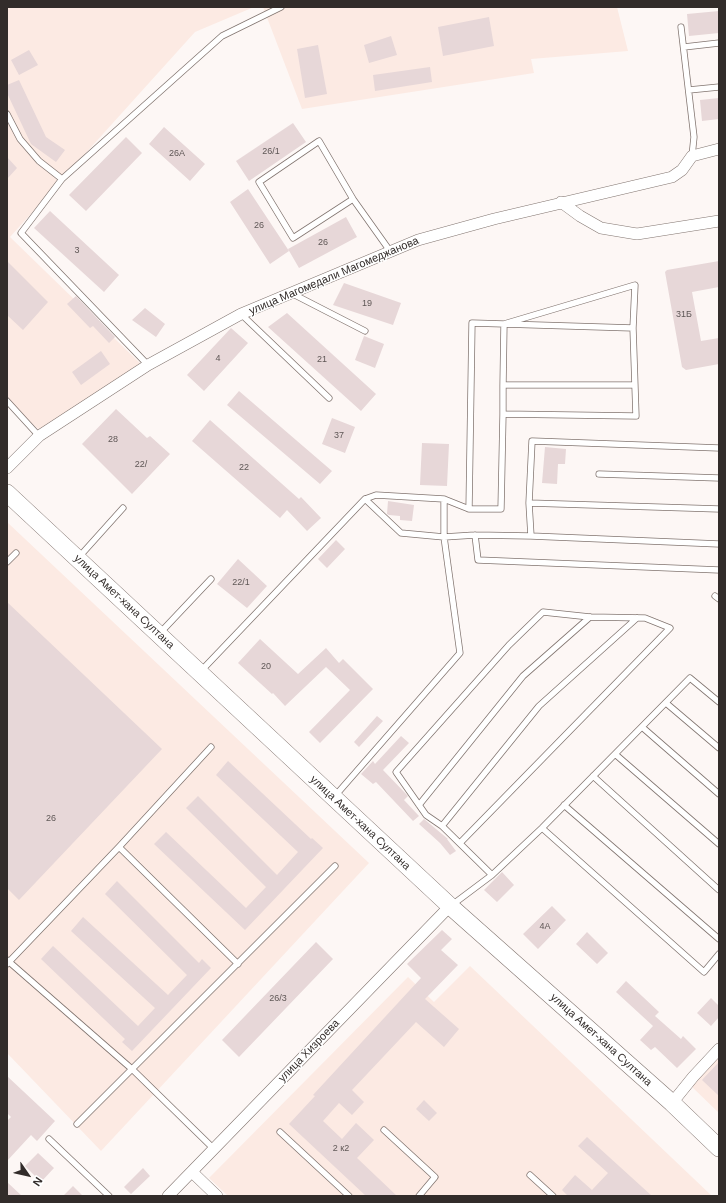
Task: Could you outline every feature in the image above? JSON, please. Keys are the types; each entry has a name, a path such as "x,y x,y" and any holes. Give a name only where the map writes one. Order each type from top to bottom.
{"main road":[{"name":"улица Амет-хана Султана","path":"7,493 450,906 672,1103 719,1148"}],"street":[{"path":"692,156 719,149"},
{"name":"улица Магомедали Магомеджановa","path":"7,468 40,436 148,364 241,314 418,240 561,202 672,177 682,170 692,156"},
{"path":"561,202 580,216 601,228 637,234 719,221"},
{"name":"улица Хизроева","path":"168,1196 450,906"},
{"path":"672,1103 693,1077 719,1049"},
{"path":"192,1172 217,1196"}],"lane":[{"path":"148,364 21,233 62,179 222,36 281,7"},
{"path":"681,27 694,137 692,156"},
{"path":"684,47 719,43"},
{"path":"689,90 719,87"},
{"path":"7,114 20,139 39,161 62,179"},
{"path":"353,199 293,238 259,182 319,141 353,199 390,251"},
{"path":"503,414 636,416 633,328 634,285 504,324"},
{"path":"291,293 365,332"},
{"path":"241,314 329,398"},
{"path":"469,509 472,322 633,328"},
{"path":"199,673 365,499 376,496 444,499 469,509 502,509 504,324"},
{"path":"503,385 635,386"},
{"path":"7,401 40,436"},
{"path":"531,536 529,503 532,441 719,448"},
{"path":"599,474 719,478"},
{"path":"365,499 401,533 444,537 475,535 531,536 719,544"},
{"path":"333,798 460,653 444,537 444,499"},
{"path":"529,503 719,509"},
{"path":"78,558 123,508"},
{"path":"475,535 478,560 719,570"},
{"path":"7,562 16,553"},
{"path":"158,635 210,579"},
{"path":"460,843 670,628 645,618 590,617 543,612 483,673 396,772 426,815 442,826 492,875"},
{"path":"419,805 523,676 590,617"},
{"path":"442,826 539,706 637,618"},
{"path":"450,906 492,875 542,828 690,678 719,702"},
{"path":"666,703 719,748"},
{"path":"642,727 719,794"},
{"path":"211,747 119,847 8,962 133,1070 214,1149"},
{"path":"615,754 719,844"},
{"path":"593,776 719,890"},
{"path":"564,805 719,938"},
{"path":"542,828 704,972 719,954"},
{"path":"119,847 238,964"},
{"path":"77,1124 133,1070 335,866"},
{"path":"384,1130 435,1177 419,1196"},
{"path":"280,1132 349,1196"},
{"path":"49,1139 109,1196"},
{"path":"530,1175 553,1196"}],"shaded area":[{"path":"7,7 254,7 195,32 10,237 146,369 44,434 7,402"},
{"path":"263,7 617,7 628,51 531,59 534,73 302,109"},
{"path":"7,522 369,863 101,1151 7,1053"},
{"path":"470,966 712,1196 228,1196 209,1178 408,977 434,1002"},
{"path":"719,1056 719,1113 691,1086"}],"building":[{"path":"719,11 719,33 689,36 687,14"},
{"path":"489,17 494,46 443,56 438,27"},
{"path":"391,36 397,55 369,63 364,45"},
{"path":"318,45 327,94 305,98 297,49"},
{"path":"29,50 38,65 19,75 11,60"},
{"path":"430,67 432,82 375,91 373,75"},
{"path":"19,80 46,137 65,150 56,162 31,144 7,93 7,85"},
{"path":"719,98 719,119 702,121 700,100"},
{"path":"293,123 306,142 249,181 236,161"},
{"path":"164,127 205,164 190,181 149,144"},
{"path":"126,137 142,153 86,211 69,195"},
{"path":"7,157 17,168 7,179"},
{"path":"248,189 289,251 270,264 230,202"},
{"path":"50,211 119,275 104,292 34,228"},
{"path":"346,217 357,237 299,268 288,249"},
{"path":"7,261 48,302 23,330 7,315"},
{"path":"719,261 719,287 692,292 701,341 719,338 719,364 686,370 682,367 665,272 667,270"},
{"path":"344,283 401,303 393,325 333,305"},
{"path":"76,296 115,337 109,343 93,326 90,328 67,304"},
{"path":"145,308 165,324 156,337 132,320"},
{"path":"287,313 376,394 361,411 268,327"},
{"path":"231,328 248,343 204,391 187,375"},
{"path":"364,336 384,344 375,368 355,360"},
{"path":"101,351 110,364 81,385 72,372"},
{"path":"239,391 332,471 320,484 227,405"},
{"path":"116,409 147,438 150,436 170,454 132,494 82,444"},
{"path":"332,418 355,427 345,453 322,444"},
{"path":"210,420 299,499 301,497 321,518 307,531 287,510 280,518 192,441"},
{"path":"422,443 449,444 447,486 420,485"},
{"path":"545,447 566,449 565,464 558,464 557,484 542,483"},
{"path":"388,501 414,505 412,521 400,520 400,516 387,514"},
{"path":"336,540 345,549 327,568 318,559"},
{"path":"238,559 267,586 247,608 217,584"},
{"path":"7,602 162,749 19,900 7,888"},
{"path":"260,639 298,674 326,648 339,663 343,659 373,689 320,743 309,732 350,690 326,667 285,706 273,693 272,694 238,663"},
{"path":"377,716 383,721 359,747 354,742"},
{"path":"401,736 409,743 383,770 408,796 404,800 419,816 413,821 376,782 373,784 361,774 373,761 375,764"},
{"path":"228,761 311,839 312,838 323,848 245,930 154,844 166,832 246,908 266,887 186,808 198,796 277,875 298,852 216,775"},
{"path":"424,819 448,839 456,851 450,855 440,843 419,824"},
{"path":"502,872 514,885 497,902 484,890"},
{"path":"117,881 199,963 202,959 211,968 132,1051 122,1042 125,1039 41,959 53,946 138,1026 155,1008 71,931 83,917 168,995 187,975 105,894"},
{"path":"552,906 566,920 538,949 523,934"},
{"path":"442,930 452,939 441,950 458,965 425,999 459,1029 444,1047 416,1022 352,1090 364,1102 352,1115 339,1103 323,1121 342,1139 356,1123 374,1140 357,1158 397,1196 366,1196 289,1124 315,1096 313,1095 421,978 407,964"},
{"path":"587,932 608,953 597,964 576,944"},
{"path":"316,942 333,959 239,1057 222,1040"},
{"path":"626,981 659,1012 655,1016 681,1039 683,1036 696,1049 677,1068 655,1047 651,1050 640,1040 653,1026 616,992"},
{"path":"711,998 719,1006 719,1017 711,1026 697,1013"},
{"path":"719,1062 719,1096 702,1080"},
{"path":"7,1076 55,1121 37,1141 31,1135 7,1161 7,1121 11,1117 7,1113"},
{"path":"424,1100 437,1113 429,1121 416,1109"},
{"path":"587,1137 652,1196 568,1196 562,1190 575,1175 592,1190 608,1173 578,1146"},
{"path":"38,1153 54,1168 41,1182 25,1166"},
{"path":"143,1168 150,1176 131,1194 124,1187"},
{"path":"7,1182 22,1196 7,1196"},
{"path":"73,1186 83,1196 63,1196"}]}
